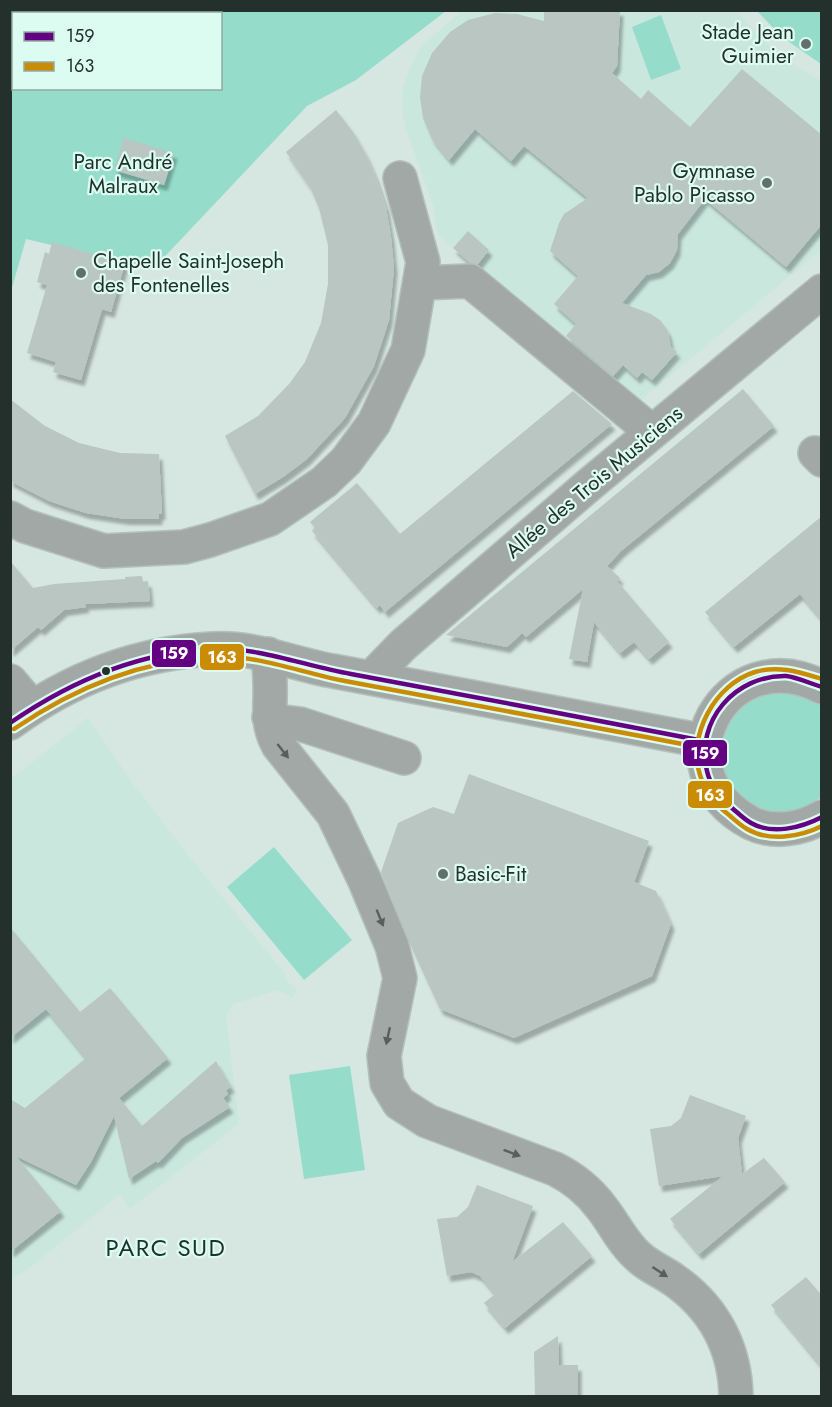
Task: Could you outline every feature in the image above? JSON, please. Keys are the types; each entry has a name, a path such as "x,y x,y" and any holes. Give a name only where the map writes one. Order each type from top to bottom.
{"street":[{"path":"10,518 25,526 104,551 184,547 270,519 324,482 346,461 374,423 408,350 423,262 400,178"},
{"path":"420,283 470,281 652,432"},
{"name":"Allée des Trois Musiciens","path":"371,678 403,645 652,432 822,291"},
{"path":"10,681 21,715 87,677 118,665 151,656 215,648 268,654 329,671 704,741"},
{"path":"268,654 270,682 268,717 271,733 333,814 345,836 392,946 400,978 384,1056 387,1083 399,1103 427,1121 555,1169 569,1176 584,1189 600,1206 639,1258 695,1297 716,1322 726,1341 736,1396"},
{"path":"822,687 808,680 788,675 767,677 748,683 727,697 712,717 704,741 705,768 708,777 715,793 733,813 757,826 784,830 810,824 822,817"},
{"path":"268,717 300,724 404,758"}],"shaded area":[{"path":"461,11 737,11 776,52 798,68 821,80 821,250 636,404 438,235 433,205 405,126 402,111 403,88 409,69 420,48"},
{"path":"88,718 131,781 286,975 285,979 297,990 293,998 278,990 233,1004 226,1016 239,1124 130,1209 119,1195 28,1269 11,1280 11,779"}],"green space":[{"name":"Parc André Malraux","path":"11,11 446,11 356,80 307,106 153,269 26,239 11,291"},
{"name":"Stade Jean Guimier","path":"757,11 821,11 821,64 782,37"},
{"path":"661,15 681,69 651,80 632,27"},
{"path":"770,687 821,702 821,797 800,809 789,812 768,811 747,802 726,781 717,754 718,744 731,709"},
{"path":"274,847 352,940 304,980 227,887"},
{"path":"350,1066 365,1170 304,1179 289,1075"}],"building":[{"path":"544,10 620,10 617,66 612,73 641,99 648,90 690,127 742,69 822,135 822,224 786,267 705,199 678,234 677,250 670,263 659,272 646,275 622,303 651,314 661,321 668,332 671,347 677,352 652,380 642,372 637,378 623,365 613,376 566,336 576,324 554,304 578,276 550,251 564,214 588,198 524,146 511,161 475,129 449,160 432,139 423,118 420,97 422,76 432,53 450,32 468,20 495,13 517,14 544,21"},
{"path":"336,110 353,132 366,155 386,207 394,268 389,320 374,366 345,418 307,459 255,494 225,436 258,416 289,384 305,362 321,323 328,284 328,245 319,208 310,187 286,152"},
{"path":"124,138 174,153 164,185 114,170"},
{"path":"468,231 489,250 477,265 469,262 453,248"},
{"path":"52,242 125,263 111,312 102,309 81,380 53,372 56,362 27,353 47,285 37,282 45,252 49,254"},
{"path":"743,389 774,426 621,551 607,566 620,578 617,581 669,642 649,659 634,642 620,653 594,622 587,662 569,659 583,589 526,637 522,633 507,647 446,635"},
{"path":"573,391 612,424 385,612 380,605 377,608 312,531 315,528 310,522 357,483 400,534"},
{"path":"10,399 45,426 79,443 120,453 159,454 162,514 159,514 159,519 126,519 86,513 49,501 10,481"},
{"path":"822,516 822,620 800,594 734,647 705,612"},
{"path":"10,561 33,588 142,576 143,582 148,581 150,601 85,604 86,607 64,610 41,630 38,627 10,651"},
{"path":"469,774 649,841 634,882 656,891 671,924 652,976 514,1038 440,1009 381,872 398,823 433,807 454,814"},
{"path":"10,927 80,1012 110,988 168,1058 119,1098 142,1126 216,1061 231,1087 226,1090 228,1094 223,1098 230,1107 182,1138 158,1163 156,1161 129,1179 114,1116 91,1162 76,1185 16,1156 61,1211 10,1252 10,1099 25,1108 86,1058 46,1009 10,1038"},
{"path":"690,1095 746,1116 738,1138 742,1174 764,1158 785,1182 699,1254 670,1219 723,1176 659,1186 650,1129 671,1126 681,1118"},
{"path":"477,1185 533,1206 512,1262 563,1222 592,1256 505,1328 484,1303 495,1294 480,1276 471,1272 447,1276 437,1219 457,1217 468,1207"},
{"path":"806,1277 822,1296 822,1367 771,1305"},
{"path":"558,1336 559,1365 578,1365 578,1396 535,1396 534,1352"}],"transit line":[{"name":"159","path":"10,723 57,694 106,671 185,651 230,649 704,741"},
{"name":"163","path":"14,729 60,701 108,679 159,664 229,657 262,661 328,678 703,748"},
{"name":"163","path":"822,679 780,669 755,672 741,678 728,688 708,713 697,744 697,760 705,787 724,811 747,829 775,837 804,833 822,826"},
{"name":"159","path":"822,687 786,676 750,683 735,692 713,719 707,735 705,753 708,776 716,792 751,823 768,829 786,829 822,817"}],"place":[{"name":"Stade Jean Guimier","path":"806,44"},
{"name":"Gymnase Pablo Picasso","path":"767,183"},
{"name":"Chapelle Saint-Joseph des Fontenelles","path":"81,273"},
{"name":"Basic-Fit","path":"443,874"}],"district":[{"name":"PARC SUD","path":"166,1247"}]}
